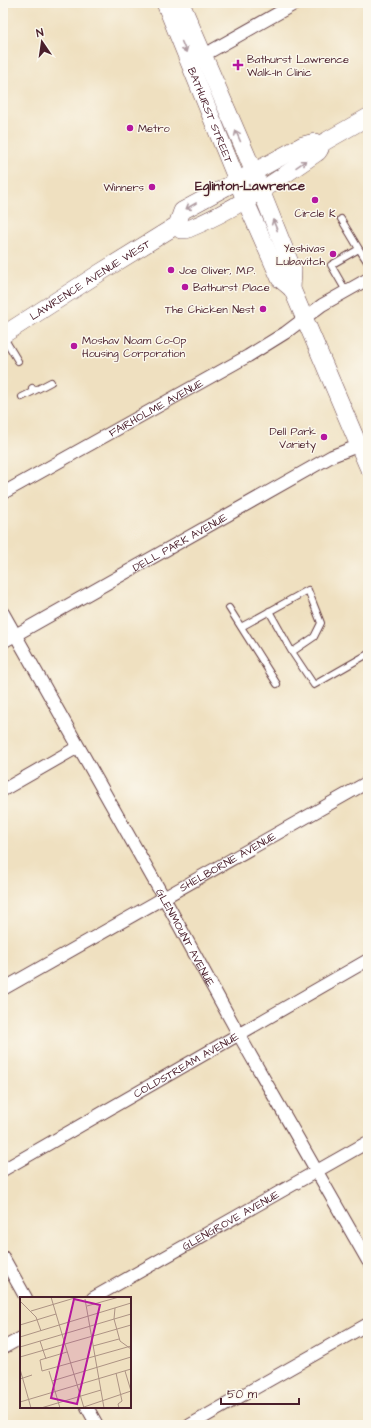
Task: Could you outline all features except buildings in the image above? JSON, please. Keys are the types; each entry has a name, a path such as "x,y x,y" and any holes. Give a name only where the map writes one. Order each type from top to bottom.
{"main road":[{"name":"BATHURST STREET","path":"166,3 245,200 280,278 292,289 363,444 368,468"},
{"name":"BATHURST STREET","path":"181,3 262,190 293,270 292,289"},
{"name":"LAWRENCE AVENUE WEST","path":"319,145 368,118"},
{"name":"LAWRENCE AVENUE WEST","path":"3,336 101,272 177,226 182,212 237,180 309,142 315,142 319,145"},
{"name":"LAWRENCE AVENUE WEST","path":"177,226 181,230 186,230 245,200 318,152 320,149 319,145"}],"street":[{"path":"204,55 296,3"},
{"name":"FAIRHOLME AVENUE","path":"3,493 248,356 305,318 322,304 368,279"},
{"name":"DELL PARK AVENUE","path":"3,642 332,456 363,444"},
{"name":"GLENMOUNT AVENUE","path":"3,612 164,898 239,1035 368,1261"},
{"path":"3,790 78,747"},
{"name":"SHELBORNE AVENUE","path":"3,989 368,782"},
{"name":"COLDSTREAM AVENUE","path":"3,1170 368,960"},
{"name":"GLENGROVE AVENUE","path":"95,1297 368,1142"},
{"path":"3,1257 25,1297"},
{"path":"190,1425 368,1324"},
{"path":"4,1345 20,1338"},
{"path":"88,1408 97,1425"}],"lane":[{"path":"341,219 368,263"},
{"path":"346,291 331,265 359,249"},
{"path":"3,336 18,360"},
{"path":"22,398 33,390 51,382"},
{"path":"241,627 308,590 321,623 314,637 292,652"},
{"path":"229,608 277,684"},
{"path":"269,611 292,652 314,685 368,654"}],"place":[{"name":"Bathurst Lawrence Walk-In Clinic","path":"238,65"},
{"name":"Metro","path":"130,128"},
{"name":"Winners","path":"152,187"},
{"name":"Circle K","path":"315,200"},
{"name":"Yeshivas Lubavitch","path":"333,254"},
{"name":"Joe Oliver, M.P.","path":"171,270"},
{"name":"Bathurst Place","path":"185,287"},
{"name":"The Chicken Nest","path":"263,309"},
{"name":"Moshav Noam Co-Op Housing Corporation","path":"74,346"},
{"name":"Dell Park Variety","path":"324,437"}],"district":[{"name":"Eglinton–Lawrence","path":"250,185"}]}
